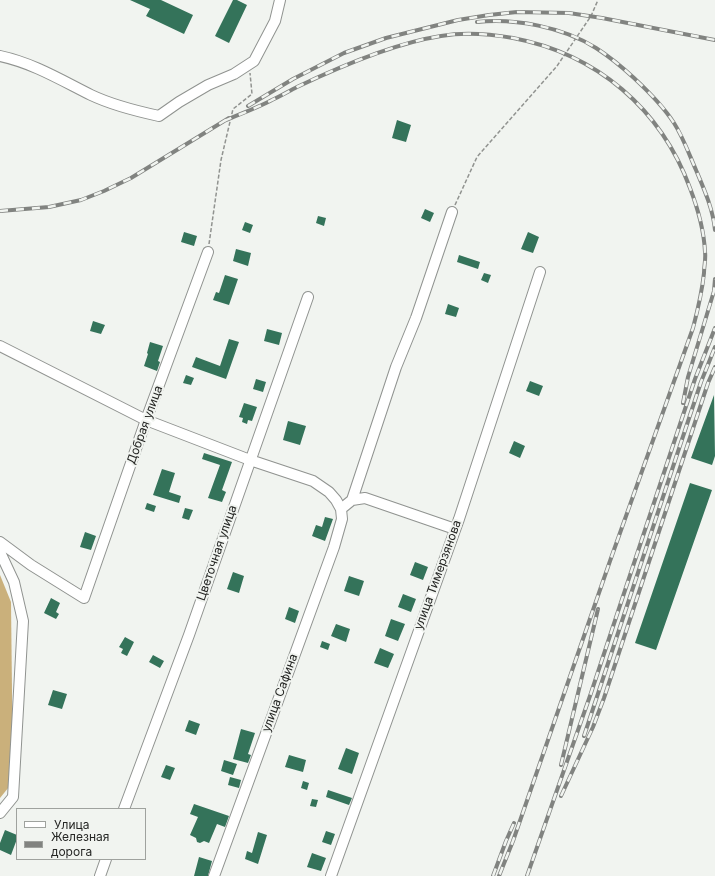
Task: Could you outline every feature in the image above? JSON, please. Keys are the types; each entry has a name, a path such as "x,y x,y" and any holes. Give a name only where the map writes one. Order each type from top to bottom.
{"street":[{"path":"0,56 15,59 47,72 92,95 134,110 159,116 208,85 234,74 254,61 275,21 280,0"},
{"path":"352,500 396,367 416,318 452,212"},
{"name":"Добрая улица","path":"0,542 31,565 84,598 146,420 208,252"},
{"name":"улица Тимерзянова","path":"330,876 455,529 540,272"},
{"name":"Цветочная улица","path":"124,808 189,635 308,297"},
{"path":"0,346 146,420 250,460 313,481 336,500 341,509 352,500 365,498 455,529"},
{"name":"улица Сафина","path":"214,876 334,547 342,519 341,509"},
{"path":"0,552 14,582 23,621 13,797 0,813"},
{"path":"100,876 106,860"}],"path":[{"path":"452,212 477,157 557,66 591,16 598,0"},
{"path":"208,252 221,160 233,110 252,94 250,63"}],"shaded area":[{"path":"0,575 11,602 13,782 0,798"}],"building":[{"path":"130,0 161,0 193,15 184,34 146,16 150,9"},
{"path":"233,0 237,0 247,5 229,43 215,36"},
{"path":"397,120 411,125 406,142 392,138"},
{"path":"425,209 434,213 430,222 421,218"},
{"path":"318,216 326,218 324,226 316,223"},
{"path":"245,222 253,225 250,233 242,230"},
{"path":"184,232 197,236 194,246 181,242"},
{"path":"528,232 539,237 533,253 521,249"},
{"path":"236,249 251,253 248,266 233,261"},
{"path":"459,255 480,262 478,269 457,262"},
{"path":"484,273 491,275 488,283 481,280"},
{"path":"225,275 238,279 229,305 213,300 216,292 219,293"},
{"path":"448,304 459,308 456,317 445,314"},
{"path":"93,321 105,325 101,334 90,331"},
{"path":"267,329 282,333 279,345 264,341"},
{"path":"229,339 239,342 226,379 192,367 196,357 220,366"},
{"path":"150,342 163,346 158,361 160,362 157,371 144,366"},
{"path":"186,375 194,378 191,385 183,383"},
{"path":"256,379 266,382 263,392 253,389"},
{"path":"530,381 543,386 539,396 526,391"},
{"path":"714,395 715,456 712,465 691,458"},
{"path":"244,403 257,407 252,421 248,420 247,424 242,422 243,418 239,417"},
{"path":"288,421 306,426 300,445 283,440"},
{"path":"514,441 525,446 520,458 509,453"},
{"path":"204,453 232,462 222,490 226,492 222,502 208,498 220,465 202,459"},
{"path":"162,469 175,473 169,492 181,496 179,503 153,495"},
{"path":"690,483 712,490 656,650 635,643"},
{"path":"147,503 156,506 154,512 145,509"},
{"path":"185,508 193,510 189,520 182,518"},
{"path":"325,517 333,519 325,541 312,536 316,525 322,527"},
{"path":"85,532 96,536 91,550 80,547"},
{"path":"415,562 428,567 423,580 410,575"},
{"path":"233,572 244,576 239,593 227,589"},
{"path":"349,576 364,581 359,596 344,591"},
{"path":"403,594 416,599 411,612 398,607"},
{"path":"51,598 60,603 56,612 59,614 56,619 44,613"},
{"path":"289,607 299,611 295,623 285,619"},
{"path":"391,619 405,624 398,641 385,636"},
{"path":"336,624 350,629 346,642 331,636"},
{"path":"125,637 134,642 127,656 121,653 123,649 119,647"},
{"path":"322,641 330,644 328,650 320,647"},
{"path":"380,648 394,654 388,668 374,663"},
{"path":"153,655 164,661 160,668 149,662"},
{"path":"53,690 67,694 62,709 48,705"},
{"path":"189,720 200,724 196,735 185,731"},
{"path":"241,729 255,733 248,754 251,755 248,763 233,759"},
{"path":"346,748 359,753 352,774 338,769"},
{"path":"289,755 306,760 303,772 285,767"},
{"path":"224,760 237,764 233,775 221,771"},
{"path":"166,765 175,768 170,780 161,777"},
{"path":"230,777 241,780 239,788 228,785"},
{"path":"303,781 309,783 307,790 301,788"},
{"path":"328,790 352,798 349,805 326,797"},
{"path":"312,799 318,800 316,807 310,806"},
{"path":"194,804 229,816 225,827 217,824 209,843 204,841 200,843 197,842 196,838 190,835 198,817 190,814"},
{"path":"5,830 16,835 16,842 11,855 0,850 0,843"},
{"path":"326,831 335,834 331,845 322,842"},
{"path":"258,832 267,835 258,864 245,859 247,851 252,853"},
{"path":"312,853 326,858 321,871 307,867"},
{"path":"199,857 212,861 208,876 194,876"}],"railway":[{"path":"248,106 293,79 344,53 386,38 458,20 489,15 517,12 569,13 715,40"},
{"path":"477,22 507,21 554,29 596,48 640,83 656,99 677,128 705,192 715,230"},
{"path":"224,121 260,106 331,72 405,44 423,39 459,34 477,34 513,38 544,46 572,57 598,72 622,89 643,110 662,133 678,160 693,196 702,228 705,257 702,287 693,328 513,841 499,876"},
{"path":"0,211 49,207 81,200 104,191 131,178 229,118"},
{"path":"683,403 688,377 714,291 715,279"},
{"path":"527,876 591,693 695,379 715,328"},
{"path":"584,736 701,382 715,347"},
{"path":"561,796 593,727 604,698 708,383 715,367"},
{"path":"561,765 598,609"},
{"path":"493,876 514,823"}]}
